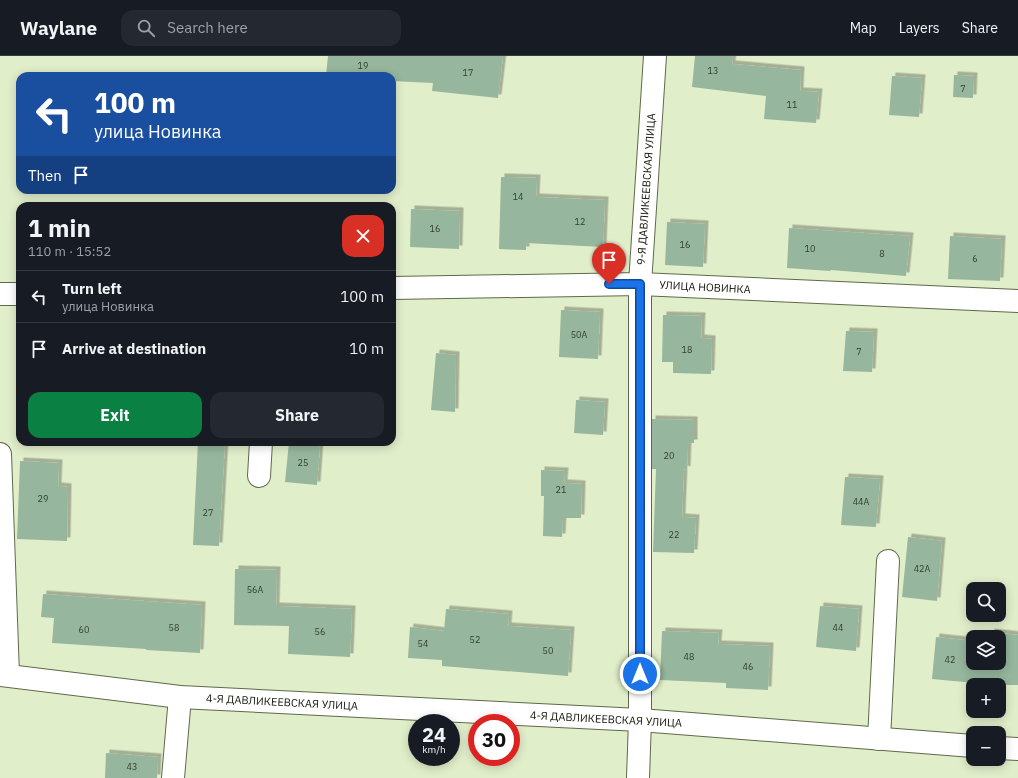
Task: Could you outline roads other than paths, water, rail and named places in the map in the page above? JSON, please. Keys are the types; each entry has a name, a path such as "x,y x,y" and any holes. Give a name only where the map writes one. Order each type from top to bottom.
{"street":[{"name":"9-Я ДАВЛИКЕЕВСКАЯ УЛИЦА","path":"638,778 640,720 640,284 655,56"},
{"name":"УЛИЦА НОВИНКА","path":"396,288 640,284 1018,301"},
{"path":"0,294 16,294"},
{"path":"259,476 261,446"},
{"path":"0,454 4,675"},
{"path":"878,739 888,561"},
{"name":"4-Я ДАВЛИКЕЕВСКАЯ УЛИЦА","path":"4,675 180,697 640,720 966,745"},
{"path":"173,778 180,697"},
{"path":"1006,748 1018,749"}]}
